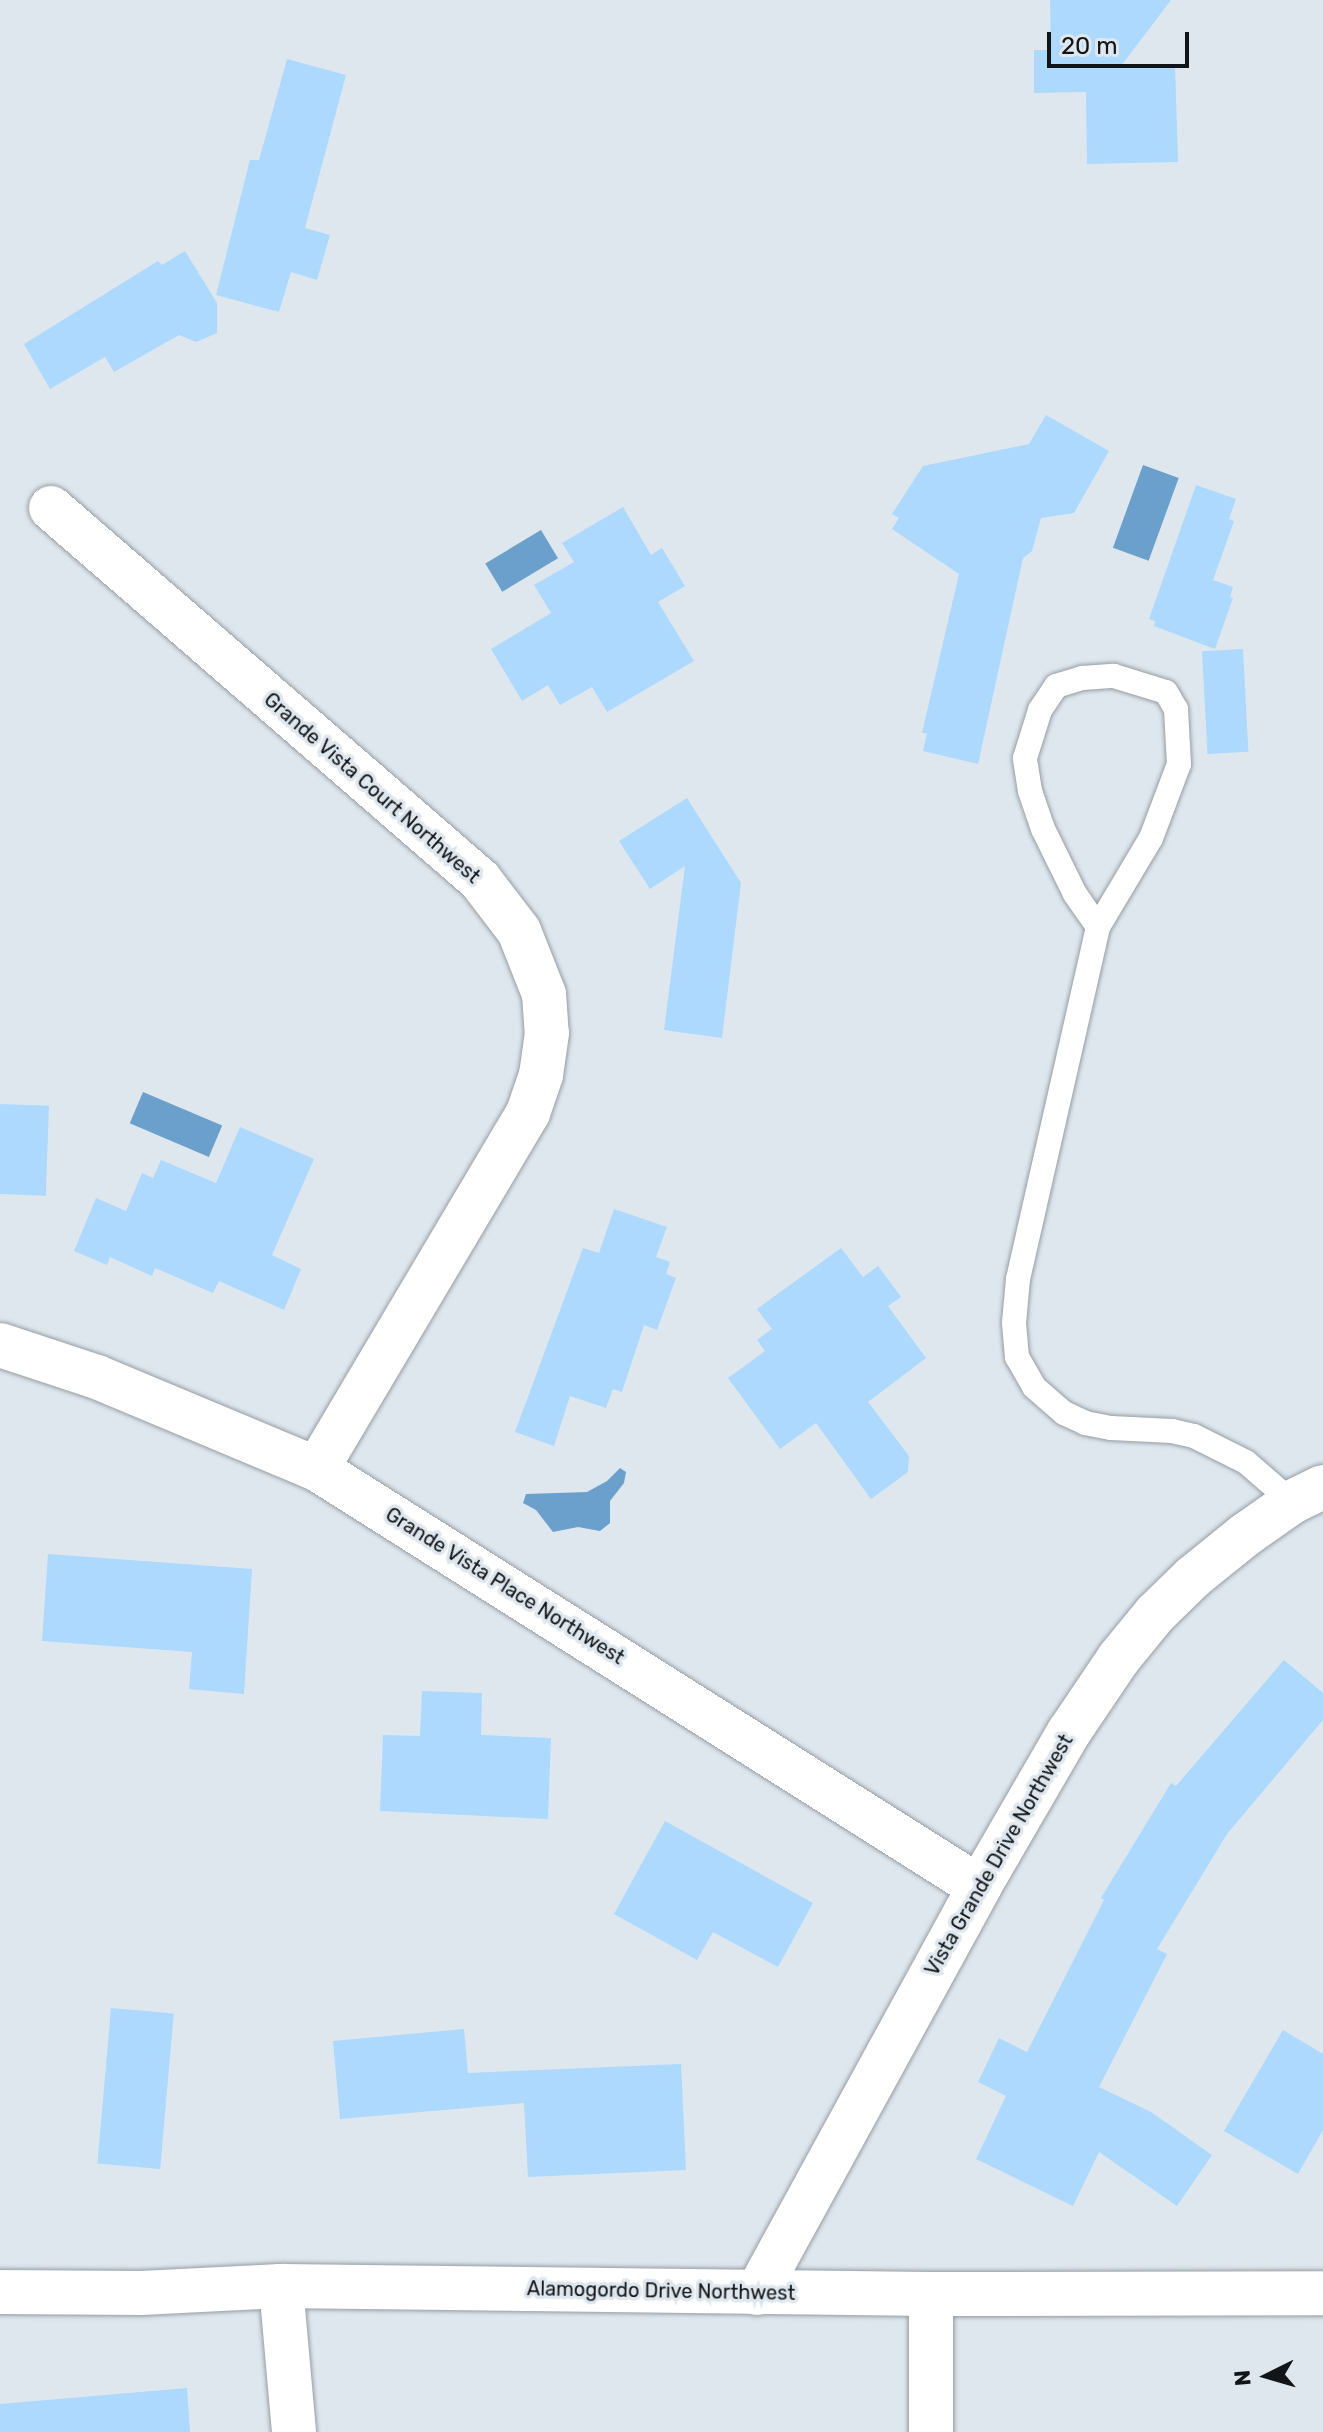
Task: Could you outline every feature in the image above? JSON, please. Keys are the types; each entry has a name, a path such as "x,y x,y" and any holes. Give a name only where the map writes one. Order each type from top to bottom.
{"street":[{"name":"Grande Vista Court Northwest","path":"51,508 480,880 519,931 544,994 547,1033 543,1061 528,1113 317,1469"},
{"name":"Grande Vista Place Northwest","path":"0,1345 97,1377 317,1469 979,1887"},
{"name":"Vista Grande Drive Northwest","path":"757,2293 979,1887 1069,1732 1119,1658 1155,1614 1245,1535 1308,1494"},
{"name":"Alamogordo Drive Northwest","path":"0,2292 141,2293 281,2286 757,2293 1323,2293"},
{"path":"281,2286 294,2432"},
{"path":"931,2294 931,2432"}],"lane":[{"path":"1098,927 1075,894 1043,829 1030,791 1025,758 1040,710 1056,686 1082,678 1114,676 1166,692 1176,709 1179,764 1151,838 1098,927 1018,1279 1014,1323 1017,1357 1034,1387 1064,1413 1085,1423 1194,1436 1308,1494"}],"water":[{"path":"1143,465 1179,478 1149,561 1113,548"},
{"path":"541,530 558,558 502,592 485,563"},
{"path":"143,1092 222,1126 209,1157 130,1123"},
{"path":"620,1468 626,1472 624,1483 610,1501 610,1523 600,1531 578,1527 553,1532 536,1510 523,1503 526,1494 587,1492 607,1481"}],"building":[{"path":"1050,0 1171,0 1121,66 1175,65 1178,162 1087,164 1086,92 1034,93 1034,50 1051,50"},
{"path":"287,59 346,75 305,228 330,235 317,280 291,272 279,312 216,295 250,160 259,160"},
{"path":"185,251 217,303 217,333 196,342 179,335 114,372 105,357 50,389 24,344 158,261 162,265"},
{"path":"1046,415 1109,451 1074,513 1041,518 1032,551 1023,558 978,764 923,751 927,733 922,733 959,574 892,529 899,518 892,514 923,466 1029,444"},
{"path":"1196,485 1236,499 1229,519 1234,521 1213,580 1233,587 1230,597 1233,598 1215,649 1154,626 1155,621 1149,619"},
{"path":"623,507 651,555 662,548 685,586 658,602 694,661 607,712 592,687 560,705 548,685 522,701 491,649 551,613 534,585 574,562 562,543"},
{"path":"1243,649 1248,752 1207,754 1202,651"},
{"path":"687,798 741,883 722,1038 664,1030 685,866 650,889 619,841"},
{"path":"0,1104 49,1106 46,1196 0,1194"},
{"path":"240,1127 314,1159 272,1255 301,1269 284,1310 219,1281 213,1293 155,1268 152,1276 110,1257 107,1265 74,1251 96,1198 126,1211 142,1173 153,1178 161,1160 216,1183"},
{"path":"614,1209 667,1227 656,1257 670,1262 666,1274 676,1278 657,1330 644,1325 622,1392 613,1389 606,1408 570,1396 554,1446 515,1432 583,1248 599,1253"},
{"path":"841,1248 863,1277 878,1266 901,1297 888,1306 926,1358 868,1402 909,1456 908,1472 871,1499 816,1423 780,1449 728,1378 765,1351 757,1340 772,1329 757,1309"},
{"path":"48,1554 252,1569 244,1694 189,1689 192,1652 42,1641"},
{"path":"1284,1660 1323,1693 1323,1720 1227,1834 1157,1949 1167,1954 1099,2087 1151,2112 1212,2155 1177,2206 1099,2152 1073,2206 976,2159 1006,2096 978,2082 999,2038 1027,2052 1104,1900 1101,1898 1171,1783 1176,1786"},
{"path":"422,1691 482,1693 481,1735 551,1738 548,1819 380,1811 383,1735 420,1736"},
{"path":"665,1821 813,1903 778,1967 713,1932 697,1960 614,1914"},
{"path":"111,2008 174,2013 160,2169 97,2163"},
{"path":"464,2029 468,2073 681,2064 686,2170 528,2177 524,2103 340,2119 333,2041"},
{"path":"1283,2030 1323,2054 1323,2130 1298,2174 1224,2131"},
{"path":"187,2388 190,2432 0,2432 0,2404"}]}
